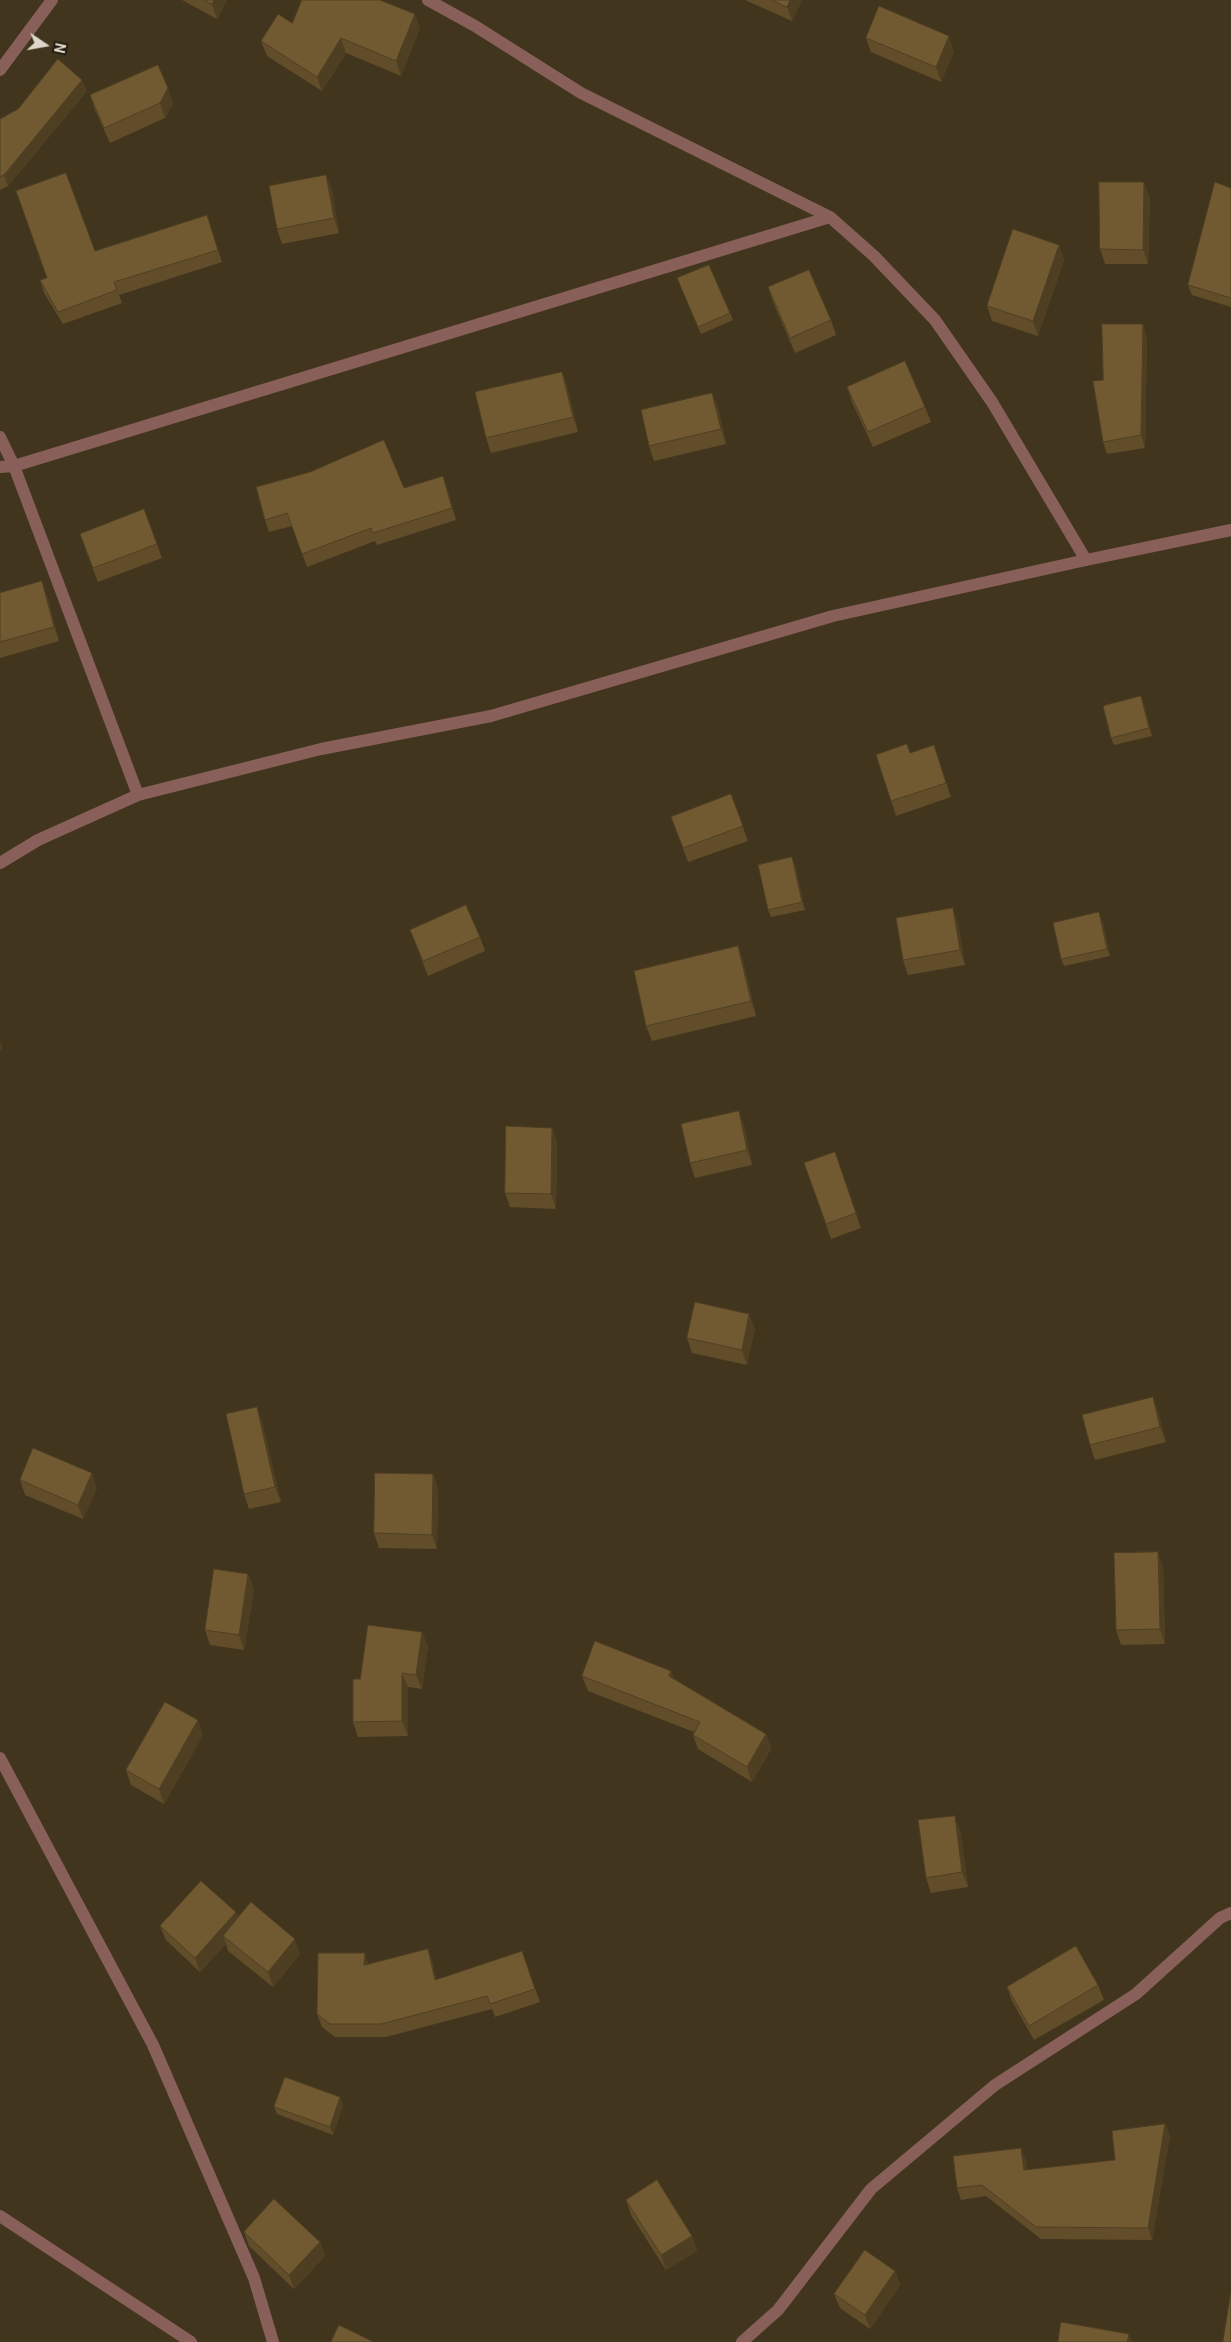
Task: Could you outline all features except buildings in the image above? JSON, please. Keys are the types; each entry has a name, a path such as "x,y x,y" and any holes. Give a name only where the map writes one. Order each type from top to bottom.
{"street":[{"path":"0,70 52,0"},
{"path":"428,0 475,26 582,93 830,217 874,256 935,320 992,402 1086,560"},
{"path":"0,468 14,466 830,217"},
{"path":"0,437 14,466 138,795"},
{"path":"0,863 38,840 138,795 321,750 491,716 833,616 1231,530"},
{"path":"0,1758 153,2046 254,2278 273,2342"},
{"path":"742,2342 778,2310 871,2189 995,2085 1136,1994 1220,1918 1231,1913"},
{"path":"0,2216 191,2342"}]}
